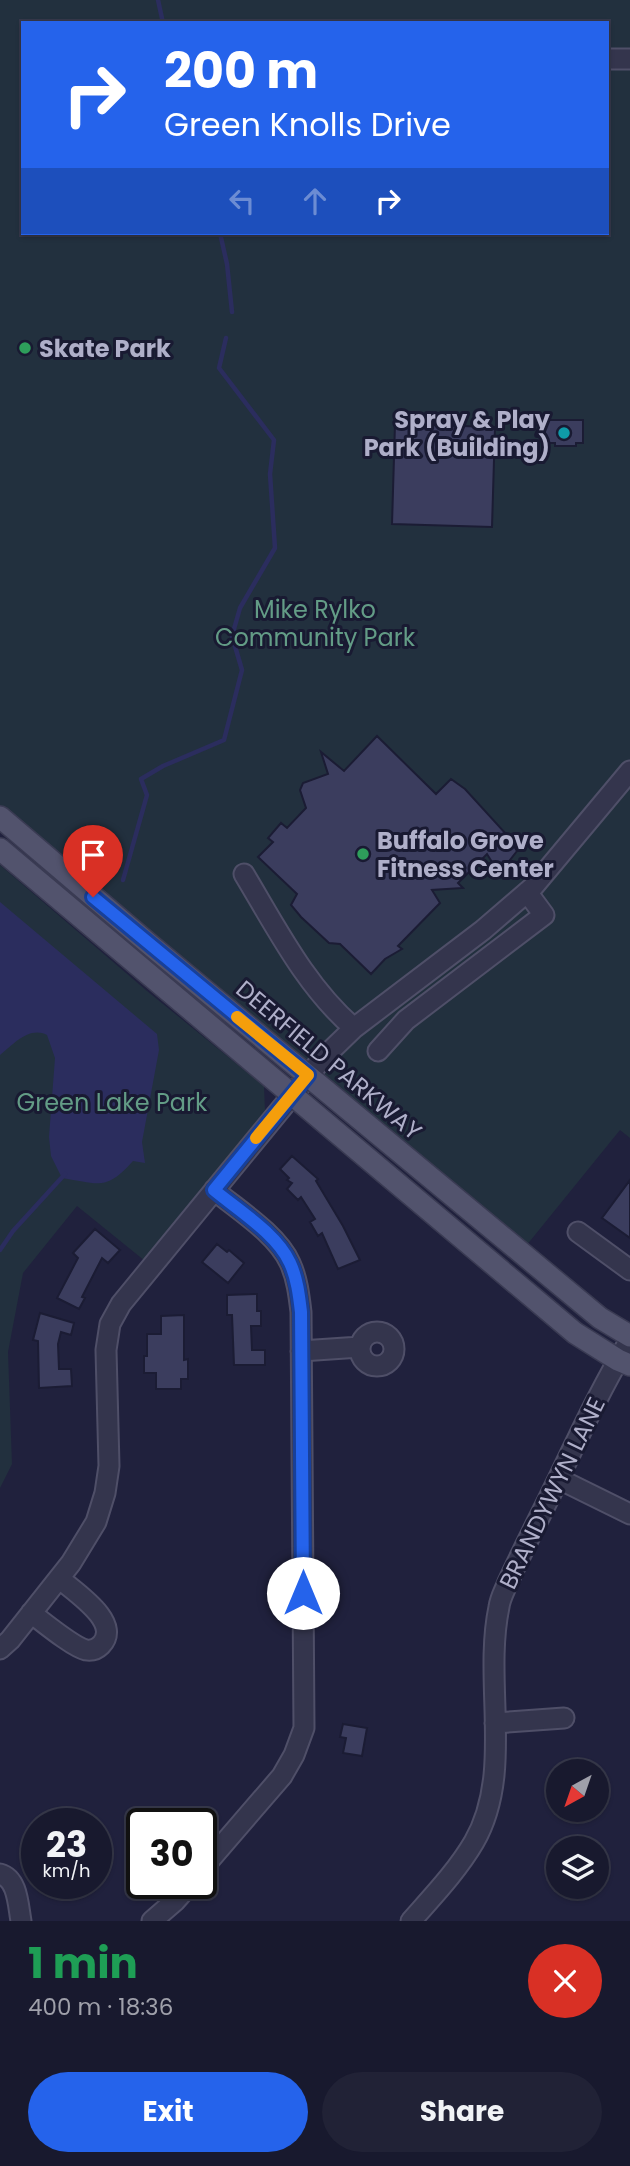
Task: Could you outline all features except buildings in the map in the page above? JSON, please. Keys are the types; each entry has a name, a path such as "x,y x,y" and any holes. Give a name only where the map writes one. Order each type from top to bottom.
{"main road":[{"name":"DEERFIELD PARKWAY","path":"0,817 600,1318 630,1338"},
{"name":"DEERFIELD PARKWAY","path":"0,849 575,1333 624,1362"}],"street":[{"path":"609,59 630,59"},
{"path":"0,1649 58,1578 85,1542 96,1522 105,1493 109,1466 106,1350 110,1324 121,1304 308,1075 354,1028 483,930 527,892 630,771"},
{"path":"244,874 295,958 328,1002 354,1028"},
{"path":"378,1051 406,1020 544,915 527,892"},
{"path":"428,972 441,992"},
{"path":"214,1190 274,1239 290,1261 297,1283 301,1312 304,1728 294,1755 282,1776 217,1851"},
{"path":"578,1232 630,1270"},
{"name":"BRANDYWYN LANE","path":"411,1921 475,1840 490,1802 496,1756 493,1676 494,1637 499,1604 559,1479 624,1362 630,1338"},
{"path":"301,1351 360,1347"},
{"path":"559,1479 630,1514"},
{"path":"31,1613 80,1648 92,1650 105,1640 107,1629 102,1617 58,1578"},
{"path":"495,1723 564,1718"},
{"path":"0,1874 6,1876 15,1887 21,1921"},
{"path":"152,1921 177,1899"}],"green space":[{"name":"Mike Rylko Community Park","path":"0,0 630,0 630,1138 620,1130 526,1246 0,806"},
{"name":"Green Lake Park","path":"0,865 147,991 264,1086 265,1111 145,1261 77,1206 23,1273 8,1352 12,1464 0,1488"}],"shaded area":[{"path":"0,902 157,1034 159,1050 142,1142 145,1163 133,1161 109,1181 94,1183 62,1178 51,1156 49,1137 55,1058 47,1035 28,1034 0,1055"}],"waterway":[{"path":"158,0 163,21"},
{"path":"220,235 227,264 232,312"},
{"path":"123,880 147,795 141,779 163,766 224,740 242,670 232,636 240,608 275,548 270,474 274,440 219,368 226,338"},
{"path":"0,1250 13,1231 65,1174"}],"slow traffic":[{"path":"237,1017 308,1075 256,1138"}],"place":[{"name":"Skate Park","path":"25,348"},
{"name":"Spray & Play Park (Building)","path":"564,433"},
{"name":"Buffalo Grove Fitness Center","path":"363,854"}],"route":[{"path":"93,897 308,1075 214,1190 274,1239 290,1261 297,1283 301,1312 303,1593"}]}
